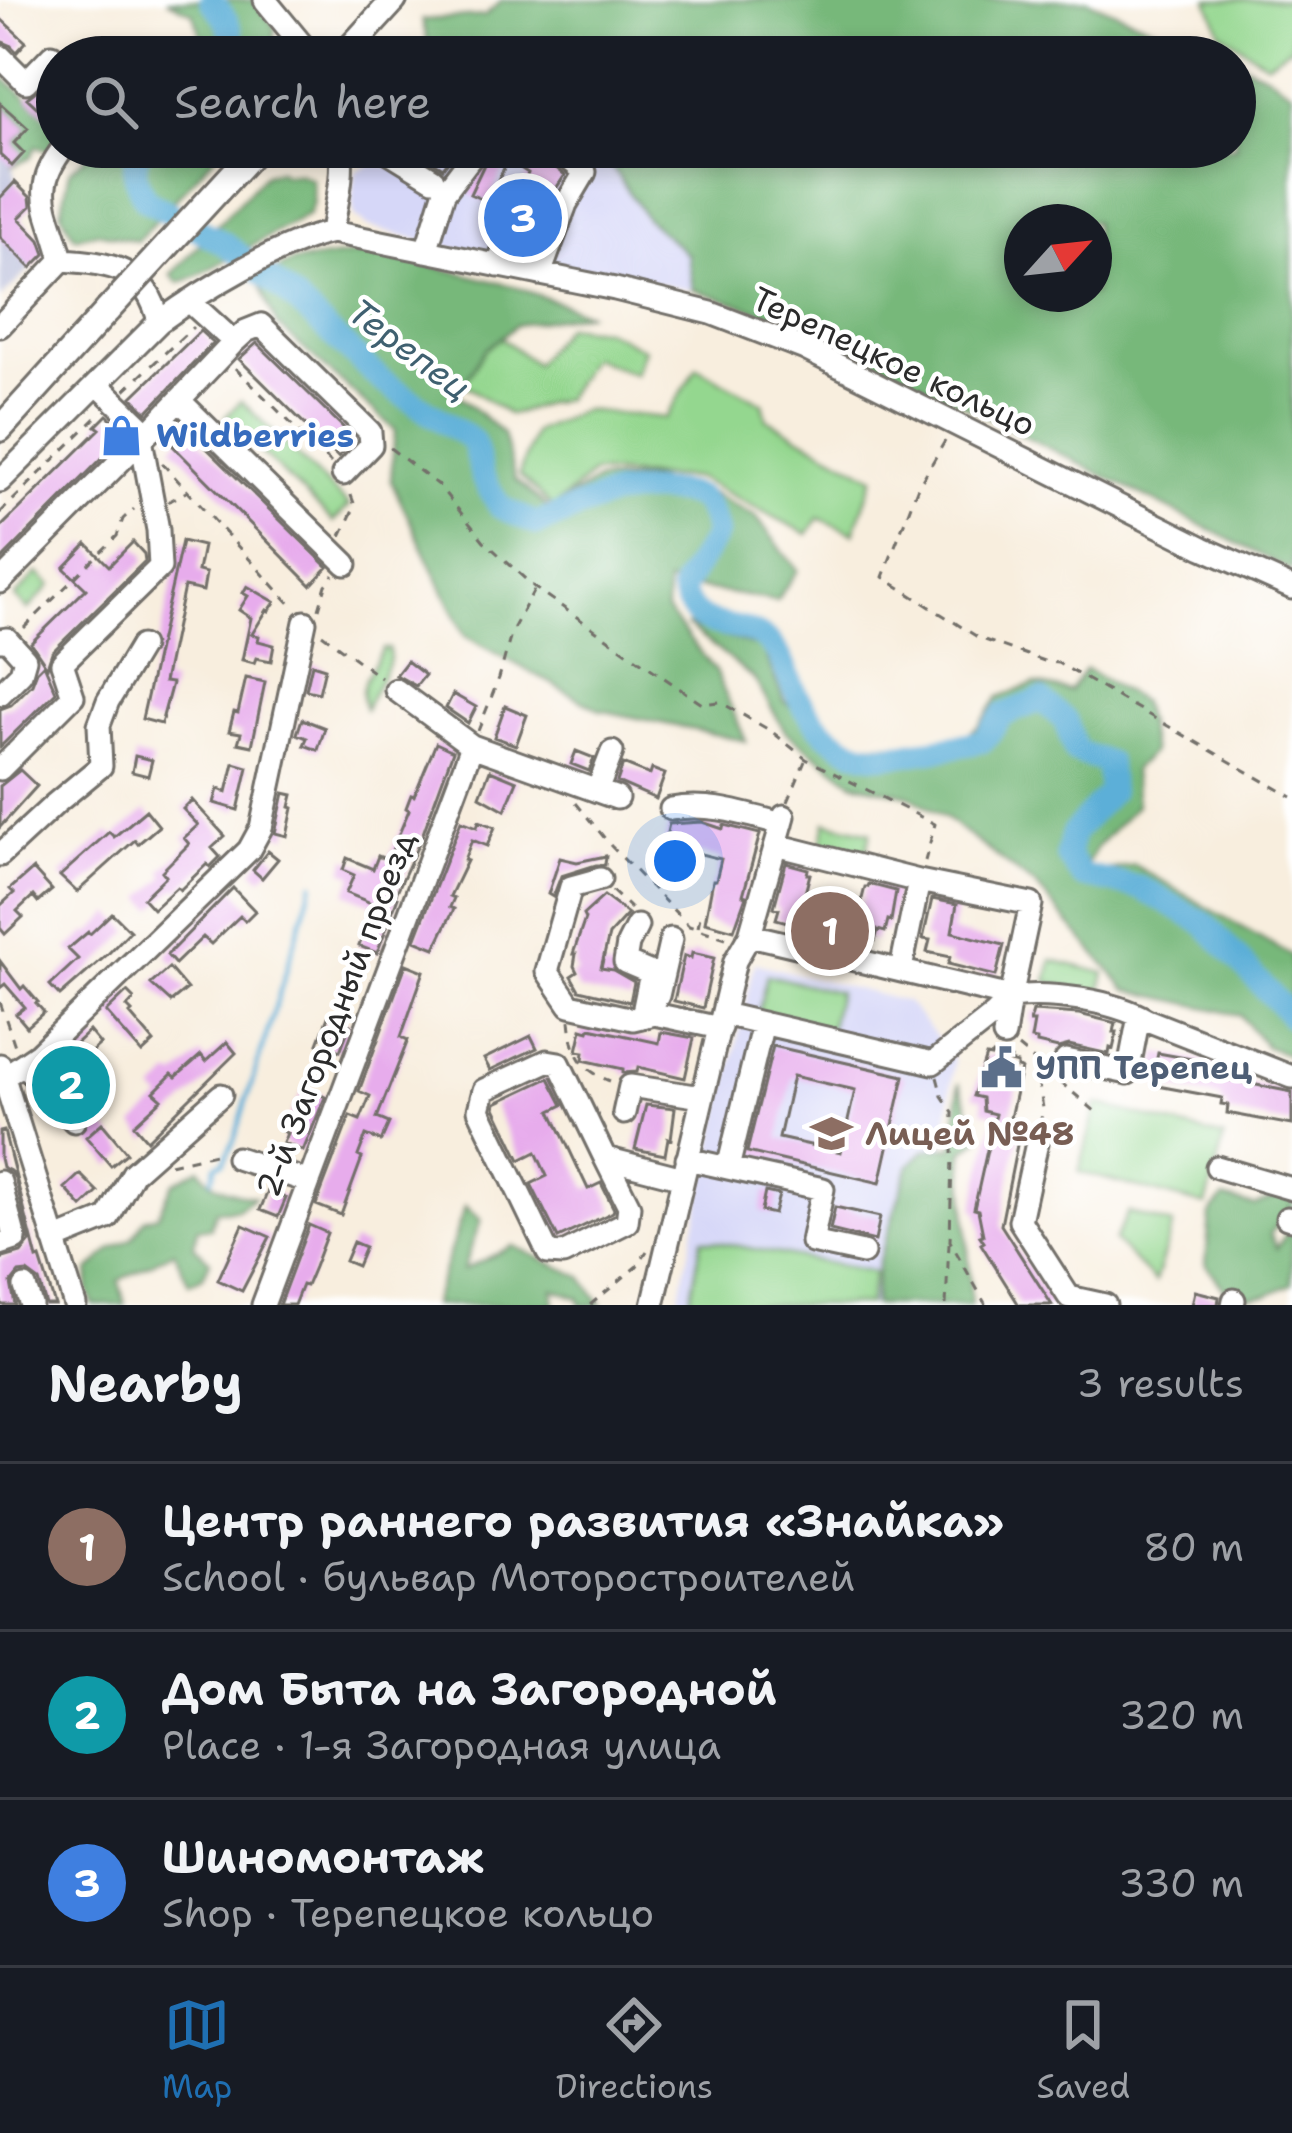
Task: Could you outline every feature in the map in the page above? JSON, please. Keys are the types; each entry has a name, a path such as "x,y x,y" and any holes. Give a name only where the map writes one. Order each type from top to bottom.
{"main road":[{"path":"361,36 394,0"},
{"path":"0,429 239,168"}],"street":[{"path":"265,0 295,36"},
{"path":"0,56 26,82 36,72"},
{"path":"48,168 44,206 62,260"},
{"path":"332,232 339,168"},
{"path":"415,168 433,179"},
{"path":"426,251 444,193 463,168"},
{"path":"540,274 566,204 585,172 580,168"},
{"path":"497,266 510,228"},
{"name":"Терепецкое кольцо","path":"0,482 159,322 214,286 306,238 332,232 711,313 805,349 1292,588"},
{"path":"62,260 113,266 139,280 154,300 159,322"},
{"path":"0,326 62,260"},
{"path":"189,301 228,349"},
{"path":"0,582 245,331 261,325 370,432 371,445 343,474"},
{"path":"0,769 73,696 62,663 160,567 145,436 98,384"},
{"path":"179,400 346,564"},
{"path":"9,1068 38,1054 249,850 261,828 305,622"},
{"path":"0,694 21,674 25,658 3,639"},
{"path":"0,855 101,766 99,725 141,646"},
{"path":"389,684 472,746 607,795 612,752"},
{"name":"2-й Загородный проезд","path":"262,1305 472,746"},
{"path":"671,809 720,808 919,881 1031,904 1004,1036"},
{"path":"653,1305 735,961 750,934 780,828"},
{"path":"600,879 572,886 547,971 570,1005 633,1019 763,1023 933,1064 1010,997"},
{"path":"902,969 919,881"},
{"path":"637,926 625,962 651,973 648,1016"},
{"path":"750,934 1010,997 1036,994 1127,1009 1292,1077"},
{"path":"648,1016 671,939"},
{"path":"1066,1060 1128,1073 1139,1016"},
{"path":"728,1168 763,1023"},
{"path":"547,1060 559,1063 605,1158 629,1206 626,1222 563,1254 548,1253 479,1110 484,1090 547,1060"},
{"path":"9,1068 74,1121"},
{"path":"9,1068 75,1305"},
{"path":"624,1113 630,1086 702,1097"},
{"path":"55,1240 108,1218 133,1173 221,1095"},
{"path":"1039,1132 1020,1221 1069,1297 1105,1305"},
{"path":"228,1155 307,1180"},
{"path":"605,1158 728,1168 824,1189 812,1242 863,1253"},
{"path":"1217,1166 1292,1189"},
{"path":"0,1182 15,1239 0,1244"}],"path":[{"path":"228,349 343,474 355,506 340,535 346,564 326,585 316,616 305,622"},
{"path":"956,424 917,489 883,577 979,638 1058,663 1292,797"},
{"path":"370,432 439,486 484,541 535,588 702,704 720,702 771,731 806,760 935,824 919,881"},
{"path":"145,436 305,622 389,684"},
{"path":"3,639 21,631 117,536 123,519 153,501 188,491"},
{"path":"472,746 512,631 535,588"},
{"path":"794,783 806,760"},
{"path":"600,879 635,912 637,926"},
{"path":"698,929 700,917"},
{"path":"570,1005 572,1040 587,1070 630,1086"},
{"path":"1004,1036 1095,1111"},
{"path":"1035,1061 1043,1108 1039,1132"},
{"path":"933,1064 942,1096 953,1112 946,1305"},
{"path":"133,1173 228,1155"},
{"path":"950,1241 986,1305"},
{"path":"590,1305 648,1251"}],"shaded area":[{"path":"0,103 27,128 24,153 12,166 16,183 35,202 20,218 50,249 0,299"},
{"path":"612,168 646,218 688,255 693,289 468,252 367,226 354,216 356,171"},
{"name":"Лицей №48","path":"755,963 907,1002 954,1059 942,1168 936,1305 677,1305"}],"green space":[{"path":"167,0 253,0 275,27 274,36 202,36 193,13"},
{"path":"502,0 1087,0 1174,36 426,36 422,20 485,16"},
{"path":"1208,0 1292,0 1292,46 1266,63 1256,56 1256,36 1221,32"},
{"path":"1256,70 1268,75 1292,91 1292,571 813,329 693,289 688,255 646,218 613,168 1256,168"},
{"path":"0,74 36,106 36,146 30,158 12,166 14,143 27,128 0,103"},
{"path":"204,168 137,241 98,232 75,237 61,213 70,171"},
{"path":"279,170 312,179 309,214 179,283 171,275 265,174"},
{"path":"376,252 513,286 587,313 516,325 485,350 457,394 503,434 515,480 549,509 598,480 651,478 710,493 756,517 798,570 776,601 667,583 666,611 714,669 746,741 600,710 465,636 391,481 395,430 277,325 257,279 293,262"},
{"path":"565,326 604,329 644,349 635,374 591,357 565,398 509,415 451,375 494,332 535,364"},
{"path":"697,367 763,403 767,419 874,477 854,533 819,518 808,534 697,478 593,473 553,508 519,475 534,432 583,410 666,418"},
{"path":"241,401 349,506 333,522 225,417"},
{"path":"38,573 51,585 28,610 15,597"},
{"path":"686,625 762,648 784,701 842,744 956,744 979,726 999,697 1035,684 1069,691 1086,669 1141,702 1152,752 1133,770 1136,805 1097,847 1080,876 1134,865 1292,956 1292,1056 1266,1047 1240,1015 1127,990 1037,887 909,795 854,783 785,731 754,679"},
{"path":"383,649 389,649 390,660 365,709 363,685"},
{"path":"826,822 871,832 865,858 820,848"},
{"path":"1052,960 1105,973 1100,994 1047,982"},
{"path":"767,975 838,992 829,1031 758,1013"},
{"path":"959,1083 980,1139 963,1151 971,1305 873,1305 878,1263 909,1166 925,1150 954,1147"},
{"path":"1097,1104 1224,1138 1206,1206 1079,1172"},
{"path":"200,1168 217,1185 254,1197 238,1209 216,1210 210,1228 197,1228 194,1246 210,1261 203,1277 189,1284 174,1251 119,1281 125,1305 93,1305 89,1271 112,1249 133,1238 144,1219 158,1215 173,1183"},
{"path":"1283,1194 1292,1199 1292,1208 1270,1234 1277,1248 1292,1231 1292,1284 1267,1295 1231,1298 1206,1264 1210,1214 1224,1198 1255,1206"},
{"path":"465,1206 481,1220 463,1270 513,1246 582,1277 602,1305 581,1305 579,1298 553,1289 555,1305 432,1305"},
{"path":"1128,1212 1173,1225 1155,1282 1114,1241"},
{"path":"702,1239 874,1272 868,1305 689,1305"}],"building":[{"path":"0,18 26,42 17,52 0,41"},
{"path":"0,103 28,128 14,143 24,153 12,166 0,155"},
{"path":"482,168 504,168 488,202 470,194"},
{"path":"520,168 556,168 565,175 547,202 531,254 520,247 525,226 514,214 528,173"},
{"path":"15,182 30,197 31,206 19,218 40,240 45,254 31,268 0,237 0,198"},
{"path":"200,331 213,343 147,412 132,397"},
{"path":"257,343 355,439 338,457 239,359"},
{"path":"107,415 127,433 0,561 0,528 100,429 96,426"},
{"path":"188,430 328,567 311,585 173,446"},
{"path":"182,541 203,546 198,571 206,573 203,591 184,587 164,682 172,683 161,724 142,719"},
{"path":"133,542 145,561 52,652 47,667 31,643 86,589 64,568 87,544 109,566"},
{"path":"247,586 275,602 252,634 274,645 271,661 242,660 251,618 239,610 248,596 243,593"},
{"path":"407,661 425,675 416,686 396,675"},
{"path":"44,664 56,692 0,747 0,709 11,705 32,684"},
{"path":"312,664 325,668 319,693 306,690"},
{"path":"246,678 265,682 252,746 238,743 241,733 229,731"},
{"path":"453,694 476,707 468,723 446,708"},
{"path":"505,706 527,715 516,745 494,737"},
{"path":"302,719 325,728 318,750 304,745 307,738 297,734"},
{"path":"436,743 453,751 377,953 359,946 374,904 346,893 354,875 343,870 347,858 373,869 378,856 388,860"},
{"path":"576,751 594,758 589,771 571,764"},
{"path":"135,756 152,760 148,776 132,772"},
{"path":"234,763 248,767 238,810 214,803 218,789 227,792"},
{"path":"623,764 650,775 652,769 665,774 656,799 617,782"},
{"path":"20,770 37,786 0,827 0,786"},
{"path":"490,770 517,781 505,810 480,796"},
{"path":"284,793 293,795 287,836 275,833"},
{"path":"192,800 225,836 212,848 220,857 153,909 143,898 166,876 162,871 189,844 184,838 198,825 183,809"},
{"path":"146,810 159,826 138,844 135,840 77,892 60,876 109,832 114,837"},
{"path":"461,821 495,827 487,846 472,840 450,896 454,909 435,948 415,940"},
{"path":"702,822 760,834 734,930 705,922 721,859 664,845 669,824"},
{"path":"268,851 278,859 262,878 253,870"},
{"path":"606,856 605,865 561,876 553,897 548,894 560,858 577,862"},
{"path":"786,863 808,869 804,897 859,911 869,884 896,891 885,932 878,930 875,941 859,937 857,944 806,933 776,919 779,909 774,907"},
{"path":"33,869 52,890 38,902 33,896 17,911 23,917 5,934 0,928 0,906 14,893 10,889"},
{"path":"233,888 255,911 245,921 240,916 211,944 203,937 175,964 167,955"},
{"path":"604,896 628,914 609,935 601,968 634,982 630,1002 579,990 571,976 577,972 573,954 583,915"},
{"path":"932,899 957,904 952,932 1004,945 996,976 948,964 950,957 927,952 930,940 923,939"},
{"path":"112,913 130,931 60,996 50,985 78,959 68,949"},
{"path":"692,953 714,958 703,1008 674,1001 684,956 691,958"},
{"path":"0,961 44,1012 27,1027 16,1014 25,1007 5,984 0,988"},
{"path":"406,964 424,971 401,1037 408,1040 377,1118 389,1123 381,1141 366,1135 341,1215 316,1205 350,1116 360,1120 370,1096 359,1091"},
{"path":"169,968 187,989 171,1002 151,984"},
{"path":"127,992 134,999 127,1007 130,1014 154,1042 142,1053 106,1012"},
{"path":"1033,1011 1079,1014 1116,1023 1113,1049 1109,1054 1037,1043 1031,1039"},
{"path":"328,1017 350,1025 340,1051 318,1043"},
{"path":"582,1029 659,1043 661,1032 694,1038 685,1078 638,1067 637,1072 623,1073 623,1069 583,1060 584,1052 577,1051"},
{"path":"89,1031 100,1044 77,1065 83,1071 79,1075 98,1096 83,1109 48,1069"},
{"path":"531,1036 537,1048 490,1070 484,1059"},
{"path":"227,1042 236,1053 147,1140 134,1125 162,1099 154,1092 172,1074 176,1077 201,1055 206,1061"},
{"path":"773,1046 904,1076 880,1183 747,1152","holes":["793,1076 855,1090 841,1152 779,1138"]},
{"path":"1158,1053 1219,1064 1228,1068 1226,1079 1292,1092 1292,1125 1227,1113 1222,1098 1158,1086 1160,1078 1153,1077"},
{"path":"986,1056 1011,1059 1021,1069 1010,1118 1022,1120 1001,1225 1052,1305 1019,1305 981,1244 978,1210 974,1209 995,1114 983,1111 982,1098 973,1096"},
{"path":"549,1078 563,1105 551,1111 588,1189 601,1183 614,1209 558,1238 531,1184 547,1176 536,1152 520,1160 495,1108 496,1103"},
{"path":"305,1087 325,1097 303,1151 283,1143 287,1133 282,1131"},
{"path":"646,1105 675,1108 665,1155 635,1149"},
{"path":"102,1123 127,1153 111,1166 86,1137"},
{"path":"4,1131 37,1259 55,1305 46,1305 39,1281 27,1272 19,1273 11,1283 15,1305 2,1305 0,1259 21,1253 30,1242 15,1178 2,1167 0,1132"},
{"path":"80,1174 98,1192 82,1207 65,1188"},
{"path":"268,1191 286,1198 278,1217 260,1210"},
{"path":"765,1192 779,1195 774,1214 761,1211"},
{"path":"835,1207 880,1217 875,1241 830,1230"},
{"path":"243,1225 270,1237 242,1291 218,1280"},
{"path":"309,1225 327,1233 294,1305 279,1305"},
{"path":"353,1242 365,1247 357,1266 345,1261"},
{"path":"1195,1291 1219,1297 1218,1305 1192,1305"}],"waterway":[{"name":"Терепец","path":"211,0 231,36"},
{"name":"Терепец","path":"135,168 146,200 227,245 381,380 473,441 482,476 500,507 536,524 615,495 669,492 700,499 717,532 682,591 688,605 706,621 751,632 769,643 808,713 841,744 863,753 887,755 983,741 1003,715 1041,700 1066,721 1075,751 1108,763 1110,792 1073,833 1067,855 1082,876 1141,888 1205,924 1292,1017"},
{"path":"212,1179 235,1138 313,883"}],"place":[{"name":"Шиномонтаж","path":"523,218"},
{"name":"Wildberries","path":"122,435"},
{"name":"Центр раннего развития «Знайка»","path":"830,931"},
{"name":"УПП Терепец","path":"1001,1067"},
{"name":"Дом Быта на Загородной","path":"71,1085"},
{"name":"Лицей №48","path":"831,1133"}]}
